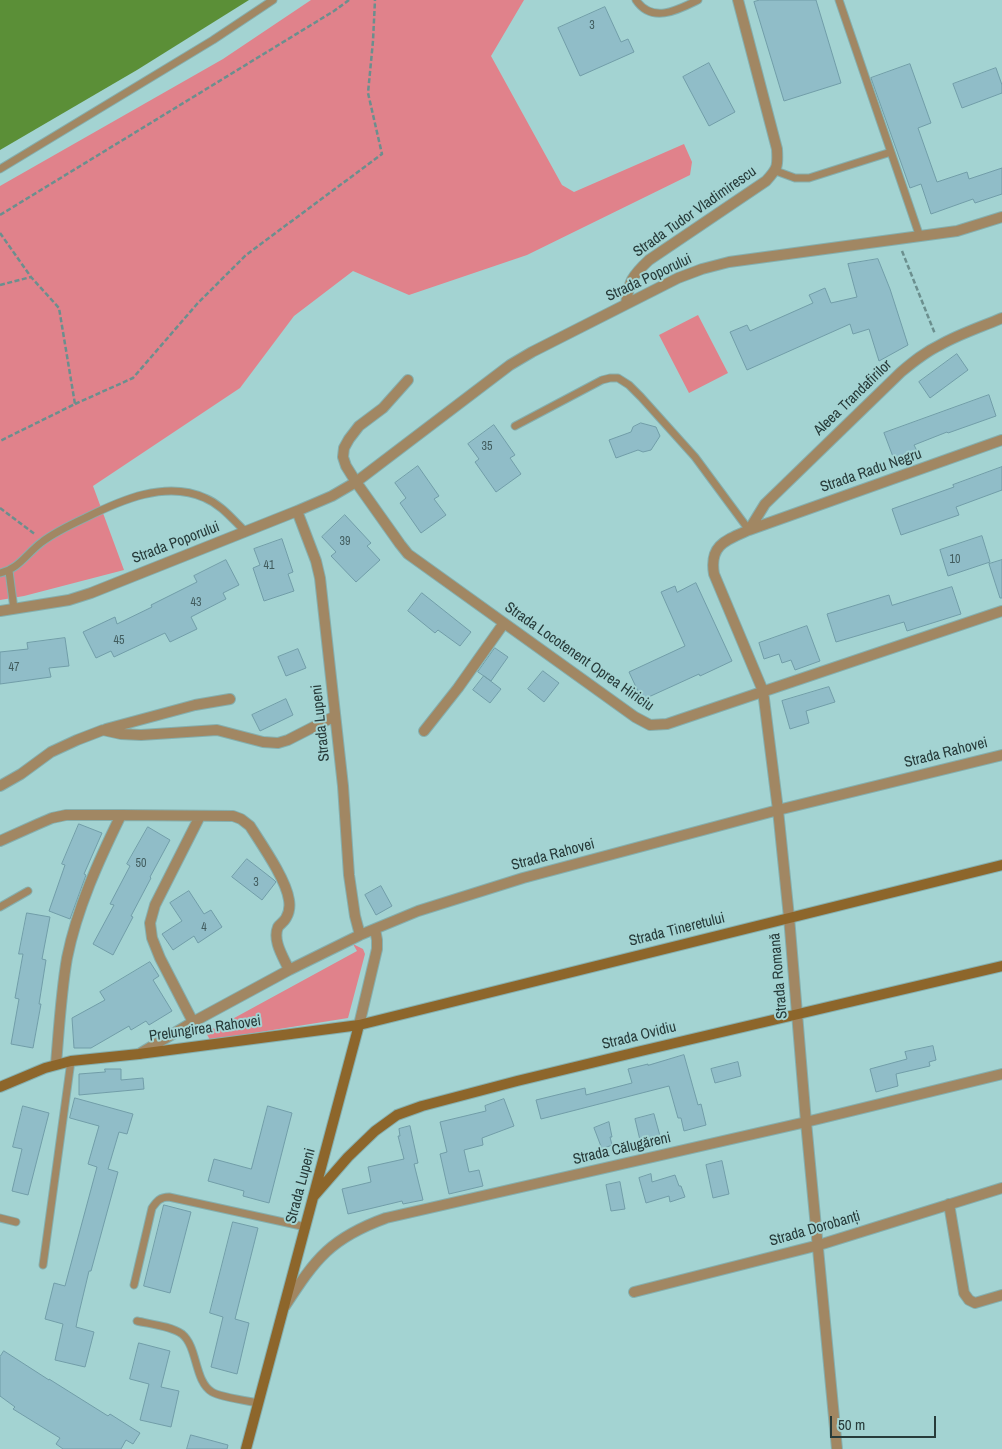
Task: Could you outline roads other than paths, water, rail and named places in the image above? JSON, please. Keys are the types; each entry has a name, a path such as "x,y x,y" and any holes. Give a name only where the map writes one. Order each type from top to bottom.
{"main road":[{"name":"Strada Tineretului","path":"359,1025 1002,865"},
{"name":"Strada Ovidiu","path":"314,1196 364,1140 385,1122 408,1111 517,1081 1002,966"},
{"name":"Prelungirea Rahovei","path":"0,1087 56,1064 71,1061 359,1025"},
{"name":"Strada Lupeni","path":"246,1449 359,1025"}],"street":[{"name":"Strada Tudor Vladimirescu","path":"626,304 628,287 636,272 649,260 766,181 776,171 778,149 738,0"},
{"name":"Strada Poporului","path":"0,611 69,600 91,593 332,496 356,482 510,365 678,278 729,262 957,231 1002,217"},
{"name":"Aleea Trandafirilor","path":"750,530 765,504 901,372 920,357 940,345 1002,318"},
{"path":"356,482 346,466 343,457 344,448 359,426 383,408 408,380"},
{"name":"Strada Radu Negru","path":"750,530 1002,440"},
{"name":"Strada Locotenent Oprea Hiriciu","path":"356,482 408,554 635,717 650,725 667,724 1002,611"},
{"name":"Strada Lupeni","path":"297,511 316,561 320,578 343,786 351,892 360,935"},
{"name":"Strada Romană","path":"750,530 723,543 715,551 712,563 714,574 763,691 789,917 837,1449"},
{"path":"424,731 458,688 504,622"},
{"path":"0,786 21,774 51,752 103,730 195,705 230,699"},
{"path":"103,730 121,734 141,735 217,730 263,742 278,743 288,740 335,716"},
{"name":"Strada Rahovei","path":"138,1054 290,970 360,935 418,911 498,885 778,810 1002,755"},
{"path":"56,1064 67,956 93,875 121,814"},
{"path":"0,841 52,818 66,815 233,816 241,819 250,826 285,885 290,909 286,918 278,926 276,936 278,946 290,970"},
{"name":"Prelungirea Rahovei","path":"194,1022 160,958 152,938 150,923 156,905 200,816"},
{"name":"Strada Lupeni","path":"359,1025 377,949 375,929"},
{"name":"Strada Călugăreni","path":"284,1309 318,1258 357,1229 386,1218 806,1122 1002,1074"},
{"name":"Strada Dorobanți","path":"634,1292 819,1245 1002,1188"},
{"path":"949,1204 964,1293 968,1300 975,1303 1002,1295"}],"lane":[{"path":"0,169 213,40 273,0"},
{"path":"636,0 642,8 653,13 673,12 698,0"},
{"path":"840,0 920,236"},
{"path":"776,171 795,178 809,178 891,152"},
{"path":"515,426 602,380 618,378 629,385 641,397 695,458 750,530"},
{"path":"0,573 9,571 43,541 69,525 108,506 150,493 166,491 191,493 205,498 219,506 246,532"},
{"path":"9,571 14,609"},
{"path":"0,907 28,891"},
{"path":"43,1265 71,1061"},
{"path":"134,1284 152,1208 163,1197 306,1227"},
{"path":"0,1218 16,1222"},
{"path":"137,1321 161,1326 182,1335 188,1342 206,1386 213,1393 258,1403"}]}
